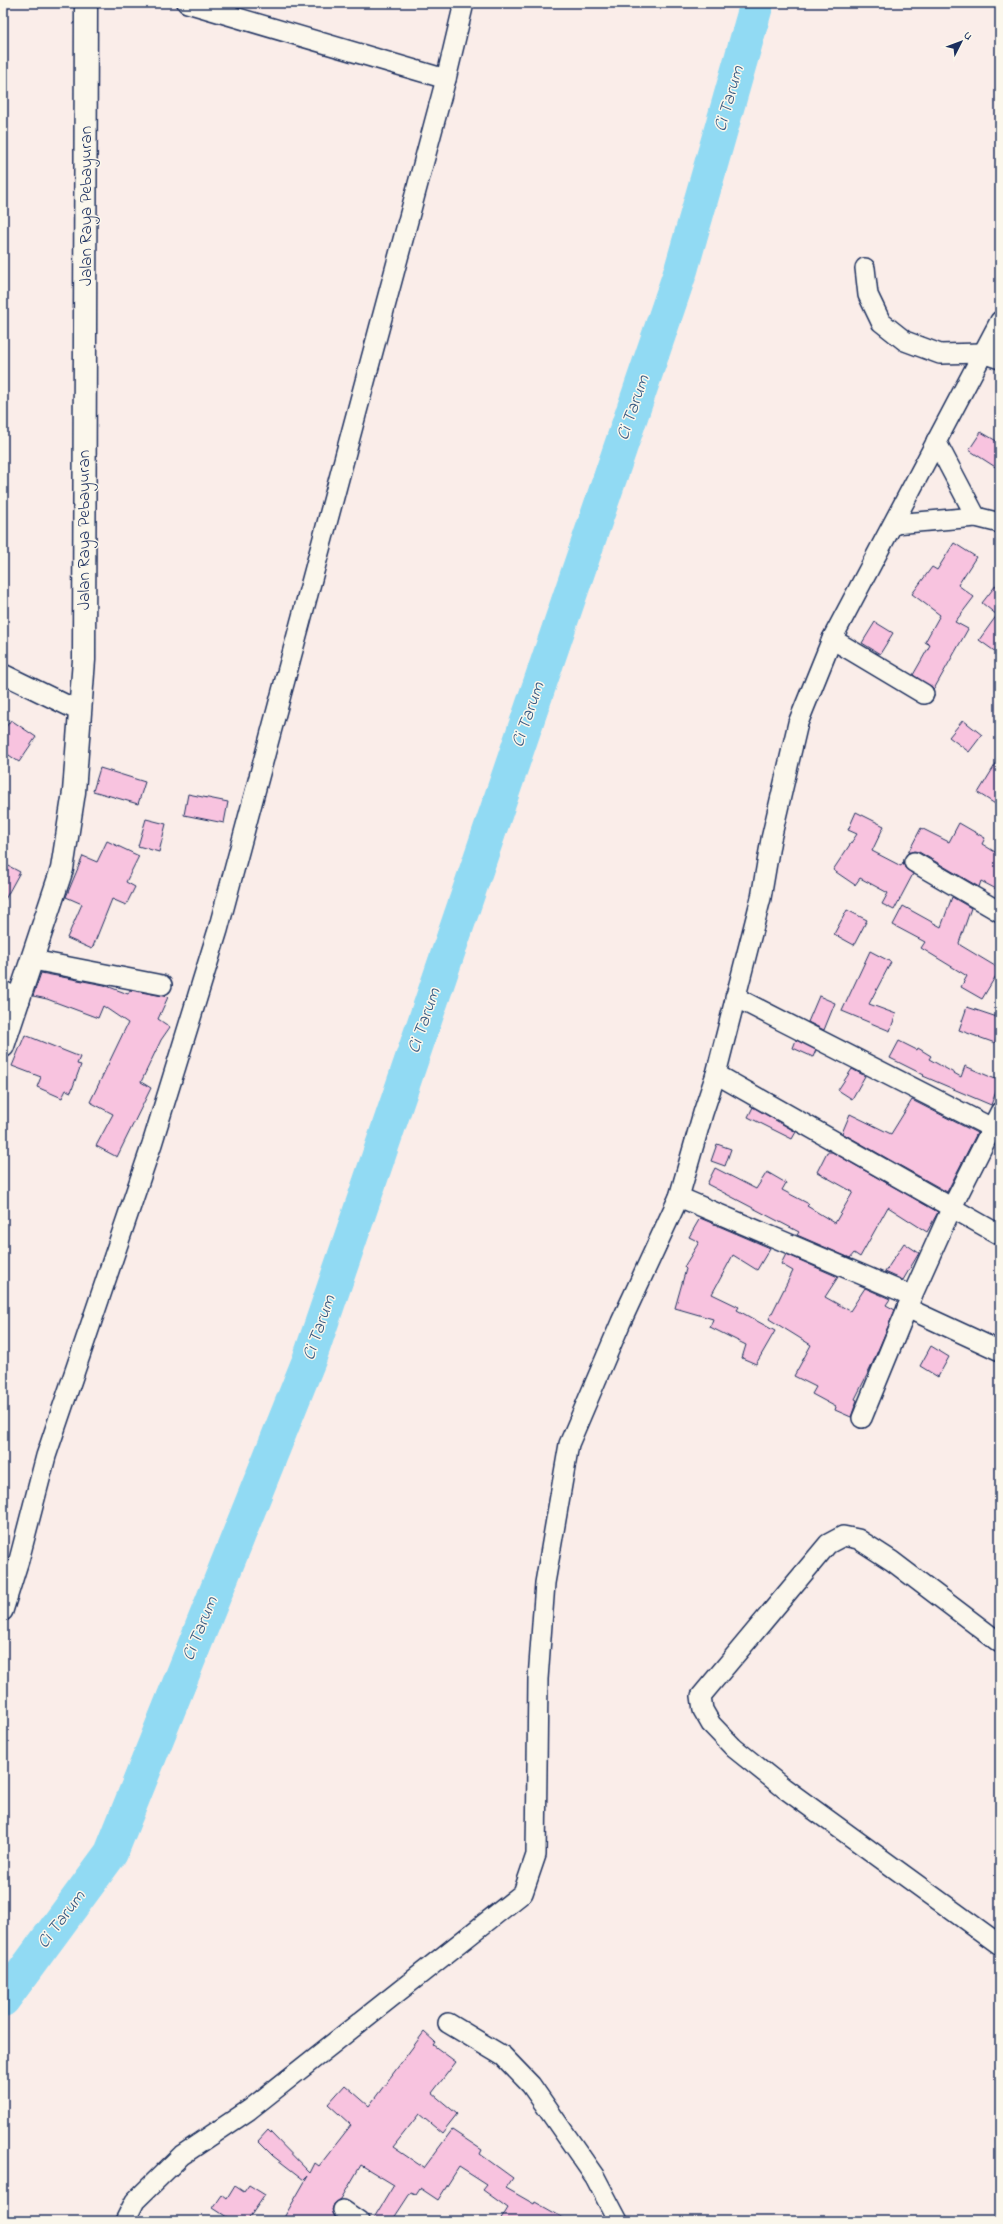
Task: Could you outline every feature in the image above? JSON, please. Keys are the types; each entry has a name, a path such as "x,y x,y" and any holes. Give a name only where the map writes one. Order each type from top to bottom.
{"main road":[{"name":"Jalan Raya Pebayuran","path":"3,1046 11,995 33,960 62,869 74,792 84,660 86,3"}],"street":[{"path":"187,3 446,79"},
{"path":"3,1611 19,1560 46,1456 152,1144 218,930 446,79 464,3"},
{"path":"865,268 868,296 881,322 905,341 940,354 982,353 1000,359"},
{"path":"125,2221 135,2201 182,2155 249,2110 523,1893 536,1855 538,1679 545,1584 569,1444 621,1322 679,1197 703,1112 716,1074 761,898 771,839 798,723 832,639 1000,321"},
{"path":"936,441 976,517"},
{"path":"894,524 976,517 1000,523"},
{"path":"832,639 924,694"},
{"path":"3,674 79,711"},
{"path":"914,862 1000,912"},
{"path":"33,960 162,985"},
{"path":"736,997 996,1120 952,1207 909,1302 862,1418"},
{"path":"716,1074 1000,1235"},
{"path":"679,1197 909,1302 1000,1351"},
{"path":"1000,1643 892,1561 858,1539 843,1536 828,1544 702,1696 703,1710 711,1724 734,1748 784,1788 1000,1945"},
{"path":"448,2022 503,2056 531,2085 595,2177 618,2221"},
{"path":"343,2210 359,2221"}],"building":[{"path":"981,432 1000,443 1000,470 969,450"},
{"path":"954,543 976,557 958,585 974,597 955,622 968,629 934,689 913,675 930,645 925,642 940,615 912,594 932,567 937,570"},
{"path":"1000,580 1000,655 979,640 997,615 982,603"},
{"path":"875,622 893,633 880,654 862,643"},
{"path":"11,720 36,737 19,762 3,751 3,731"},
{"path":"963,720 982,735 969,752 949,737"},
{"path":"1000,757 1000,807 978,793"},
{"path":"100,768 145,782 138,804 93,791"},
{"path":"188,794 228,802 224,823 184,815"},
{"path":"856,812 884,826 872,851 901,866 903,862 905,868 913,874 894,910 882,904 888,893 860,878 855,885 833,870 857,834 848,830"},
{"path":"146,819 166,824 159,852 138,846"},
{"path":"959,823 985,838 982,844 1000,855 1000,891 981,881 979,887 919,852 914,851 908,853 921,828 949,842"},
{"path":"107,841 139,856 126,882 135,887 126,905 112,899 92,949 67,938 82,904 66,897 83,856 97,862"},
{"path":"3,863 20,872 3,903"},
{"path":"952,897 971,908 959,943 960,945 1000,969 982,999 961,987 967,976 921,948 925,942 893,925 903,906 941,927"},
{"path":"847,910 867,920 854,945 834,934"},
{"path":"870,951 891,962 869,1004 896,1014 890,1031 842,1011"},
{"path":"41,973 104,985 128,994 130,990 168,997 158,1019 170,1027 161,1040 141,1082 151,1088 117,1157 96,1146 113,1114 90,1102 128,1023 103,1006 98,1018 47,999 33,996"},
{"path":"819,996 835,1003 824,1030 808,1022"},
{"path":"967,1007 1000,1018 1000,1027 995,1043 959,1030"},
{"path":"25,1035 80,1057 77,1064 81,1065 71,1092 66,1090 62,1098 37,1087 41,1077 12,1066"},
{"path":"796,1040 816,1050 813,1057 793,1048"},
{"path":"899,1041 917,1050 918,1048 931,1056 929,1059 961,1077 965,1066 1000,1081 991,1105 923,1076 924,1075 890,1058"},
{"path":"852,1069 865,1076 852,1099 838,1090"},
{"path":"912,1100 977,1133 947,1192 842,1133 850,1114 891,1134"},
{"path":"753,1107 796,1132 792,1139 748,1117"},
{"path":"717,1144 731,1149 725,1166 711,1161"},
{"path":"827,1152 832,1152 938,1212 927,1232 888,1207 860,1257 854,1253 850,1258 797,1235 799,1232 707,1184 715,1168 756,1189 767,1172 786,1183 782,1190 809,1204 807,1206 835,1223 853,1192 817,1172"},
{"path":"700,1218 770,1248 757,1270 733,1255 712,1294 739,1307 737,1310 775,1331 756,1364 742,1358 746,1345 710,1327 713,1319 675,1308 686,1269 684,1267 699,1242 689,1237"},
{"path":"904,1243 919,1253 903,1280 885,1272"},
{"path":"786,1254 838,1277 825,1297 850,1311 865,1288 890,1299 886,1305 895,1310 871,1367 855,1399 857,1400 851,1417 835,1410 836,1407 812,1394 816,1387 794,1376 811,1345 769,1319 793,1271 781,1264"},
{"path":"931,1346 949,1357 938,1377 920,1366"},
{"path":"424,2032 435,2042 433,2045 456,2062 432,2093 457,2114 442,2133 419,2114 393,2147 424,2168 452,2130 482,2150 480,2154 513,2178 506,2188 569,2221 500,2221 508,2208 483,2190 487,2185 459,2167 438,2200 420,2188 416,2194 411,2192 392,2221 372,2221 394,2185 361,2165 341,2199 334,2204 332,2210 336,2218 333,2221 282,2221 308,2176 304,2180 273,2156 258,2141 268,2130 310,2173 315,2163 319,2166 351,2125 328,2104 345,2085 369,2106"},
{"path":"249,2185 265,2195 247,2221 233,2221 213,2208 222,2195 227,2199 235,2186 244,2192"}],"waterway":[{"name":"Ci Tarum","path":"3,2000 111,1853 309,1360 681,270 757,3"}]}
